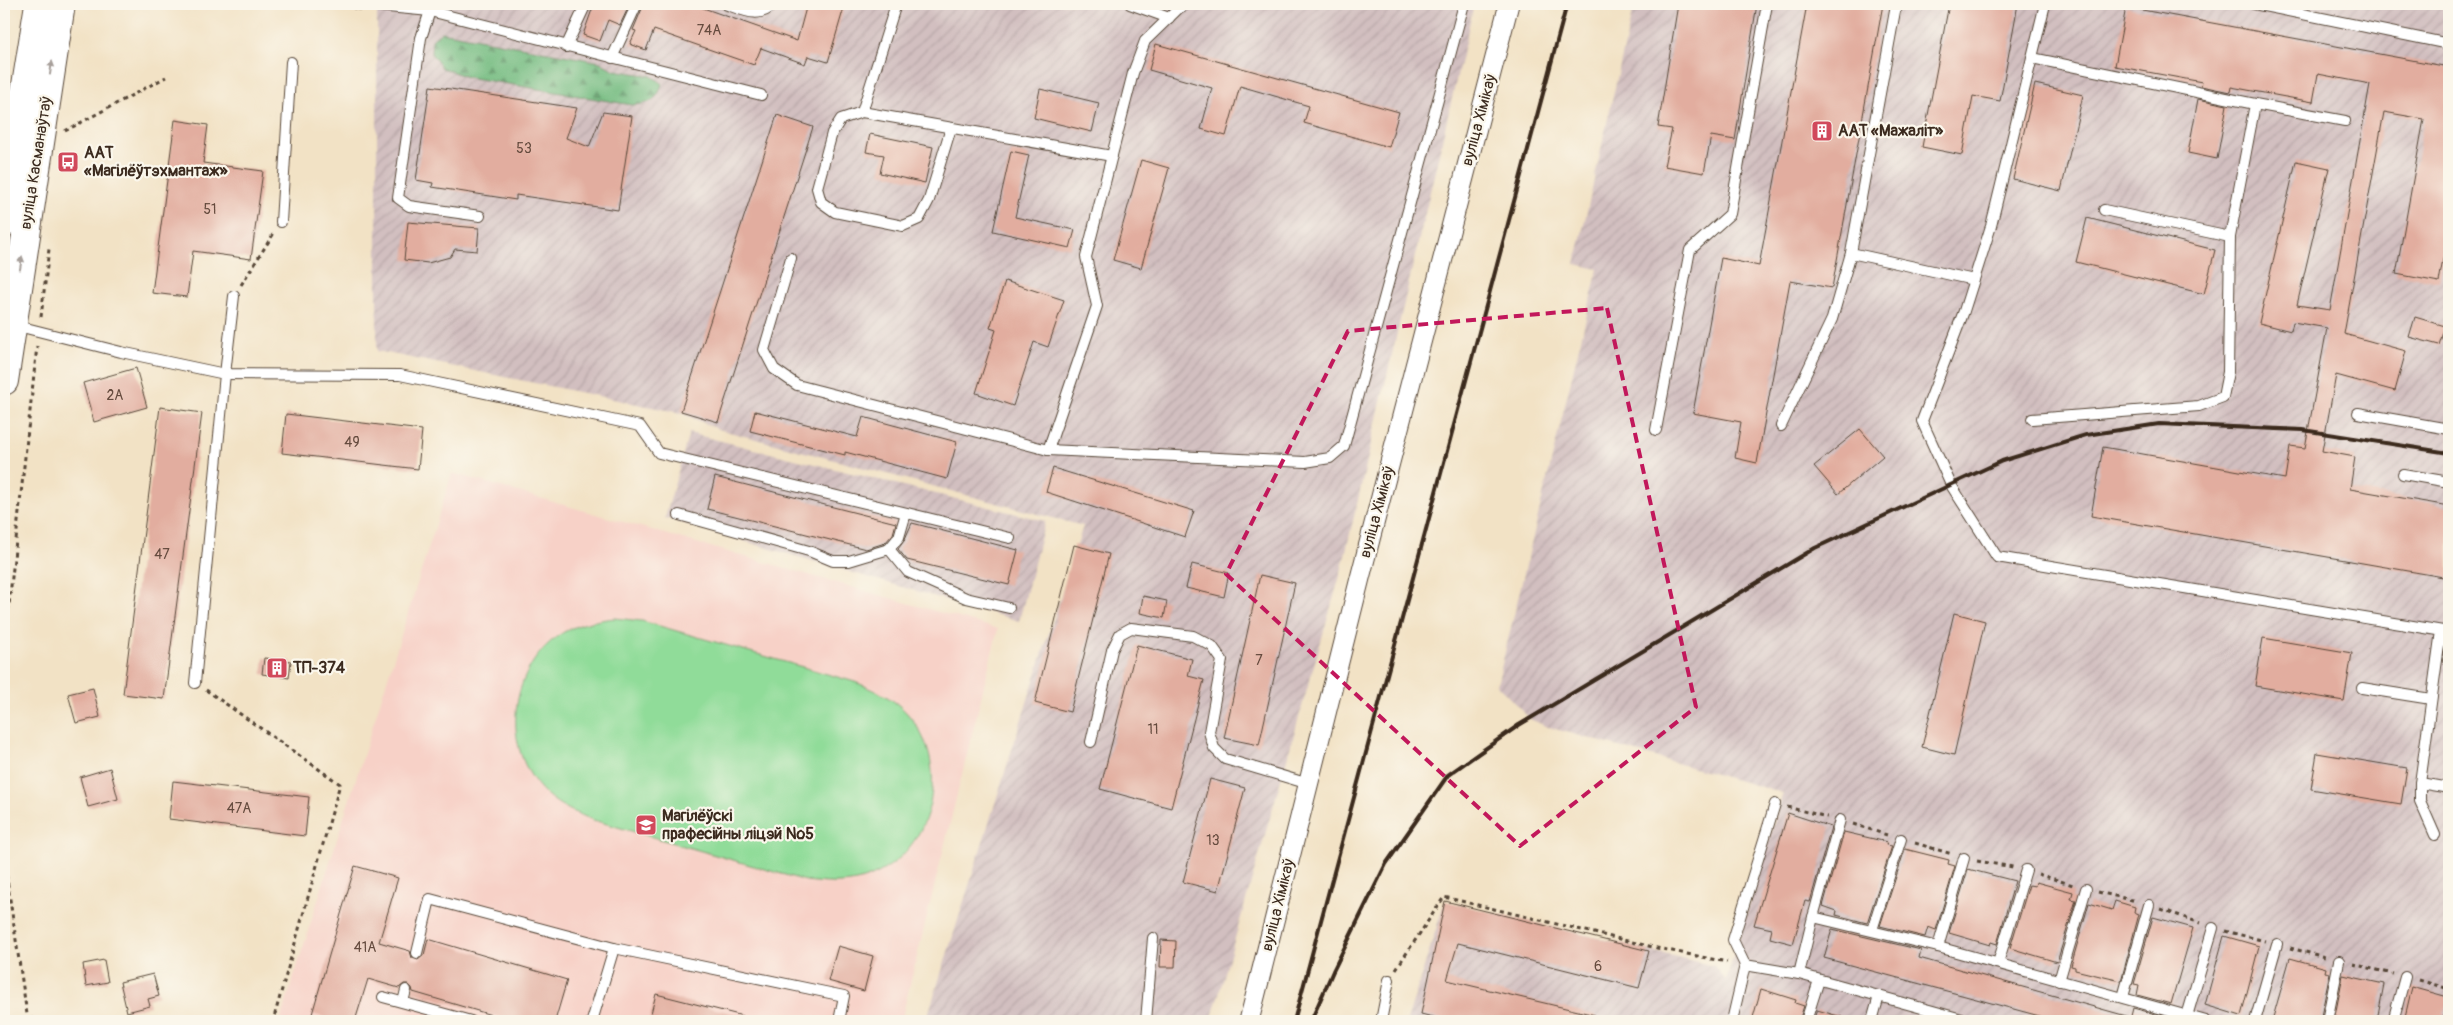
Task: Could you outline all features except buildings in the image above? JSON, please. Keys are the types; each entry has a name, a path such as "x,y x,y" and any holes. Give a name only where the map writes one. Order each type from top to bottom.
{"main road":[{"name":"вуліца Касманаўтаў","path":"4,223 39,4"},
{"name":"вуліца Касманаўтаў","path":"4,381 8,324 60,4"}],"street":[{"name":"вуліца Хімікаў","path":"1249,1021 1509,4"}],"lane":[{"path":"356,4 430,11 761,95"},
{"path":"566,47 586,4"},
{"path":"612,58 637,4"},
{"path":"725,4 756,14 767,11 774,4"},
{"path":"862,112 896,4"},
{"path":"1130,4 1169,18"},
{"path":"1048,450 1097,306 1086,257 1133,73 1145,41 1187,4"},
{"path":"791,258 764,350 774,369 797,385 1048,450 1305,462 1330,458 1344,446 1464,4"},
{"path":"1656,430 1690,250 1730,214 1767,4"},
{"path":"1781,426 1832,319 1852,253 1896,11 1899,4"},
{"path":"2045,4 1991,226 1974,280 1922,421 1951,485 1997,557 2445,632 2432,699 2420,783 2420,801 2434,835"},
{"path":"2254,4 2449,44"},
{"path":"430,11 421,38 398,198 409,206 480,216"},
{"path":"2032,58 2345,122"},
{"path":"281,222 291,62"},
{"path":"2032,419 2199,406 2223,396 2228,372 2230,237 2255,104"},
{"path":"951,128 929,200 919,219 903,226 834,212 821,202 817,188 832,133 841,119 862,112 1112,156"},
{"path":"2104,210 2230,237"},
{"path":"1852,253 1974,280"},
{"path":"195,683 234,296"},
{"path":"8,324 121,352 225,374 400,374 640,426 659,453 1010,538"},
{"path":"2358,413 2449,429"},
{"path":"2403,474 2449,482"},
{"path":"679,515 809,551 833,561 849,561 889,549 899,537 906,513"},
{"path":"889,549 908,572 966,598 1009,608"},
{"path":"1091,742 1112,650 1120,634 1131,628 1193,636 1212,646 1222,660 1209,732 1214,748 1225,759 1309,784"},
{"path":"2362,688 2432,699"},
{"path":"2420,783 2449,788"},
{"path":"1732,1021 1745,966 1733,940 1775,804"},
{"path":"1799,974 1840,820"},
{"path":"1872,930 1901,839"},
{"path":"1938,947 1964,858"},
{"path":"1998,963 2026,870"},
{"path":"2059,982 2086,889"},
{"path":"417,952 430,899 614,948 844,996 839,1021"},
{"path":"2123,997 2149,905"},
{"path":"1813,917 1938,947 2059,982 2123,997 2206,1021"},
{"path":"2186,1016 2213,928"},
{"path":"1146,1021 1153,938"},
{"path":"2255,1021 2277,944"},
{"path":"592,1021 614,948"},
{"path":"2327,1021 2339,961"},
{"path":"1745,966 1799,974 1969,1021"},
{"path":"2394,1021 2405,976"},
{"path":"1381,1021 1389,980"},
{"path":"1806,1021 1819,980"},
{"path":"403,1002 406,990"},
{"path":"1872,1021 1879,996"},
{"path":"383,997 470,1021"}],"path":[{"path":"64,132 166,77"},
{"path":"234,296 281,222"},
{"path":"195,683 340,784 273,1021"},
{"path":"1775,804 1840,820 1964,858 2026,870 2086,889 2149,905 2213,928 2405,976 2449,989"},
{"path":"4,859 28,1021"},
{"path":"1389,980 1444,898 1657,948 1745,966"}],"highlighted area":[{"path":"1607,308 1696,707 1520,846 1226,574 1348,331"}],"shaded area":[{"path":"377,4 1474,4 1341,572 1211,1021 926,1021 1083,526 718,429 681,413 377,351"},
{"name":"ААТ «Мажаліт»","path":"1634,4 2449,4 2449,1021 1407,1021 1445,901 1714,966 1726,980 1783,793 1548,727 1530,719 1497,685 1598,269 1575,264"},
{"path":"689,433 1045,521 1019,621 665,518"},
{"name":"Магілёўскі прафесійны ліцэй №5","path":"452,473 998,629 901,1021 280,1021"}],"green space":[{"path":"441,32 600,62 614,70 651,76 662,83 655,98 643,104 632,105 467,77 442,68 431,53 432,40"},
{"path":"615,618 642,621 855,682 897,703 919,730 929,754 932,780 929,806 920,830 906,852 885,869 860,880 840,883 806,881 593,820 551,799 531,776 521,754 516,732 516,709 521,686 531,665 545,647 564,632 583,624"}],"railway":[{"path":"1294,1021 1567,4"},
{"path":"1311,1021 1333,971 1386,864 1448,775 1519,725 1815,548 2002,461 2086,435 2159,424 2303,430 2449,453"}],"place":[{"name":"ААТ «Мажаліт»","path":"1822,131"},
{"name":"ААТ «Магілёўтэхмантаж»","path":"68,162"},
{"name":"ТП-374","path":"277,668"},
{"name":"Магілёўскі прафесійны ліцэй №5","path":"646,825"}]}
